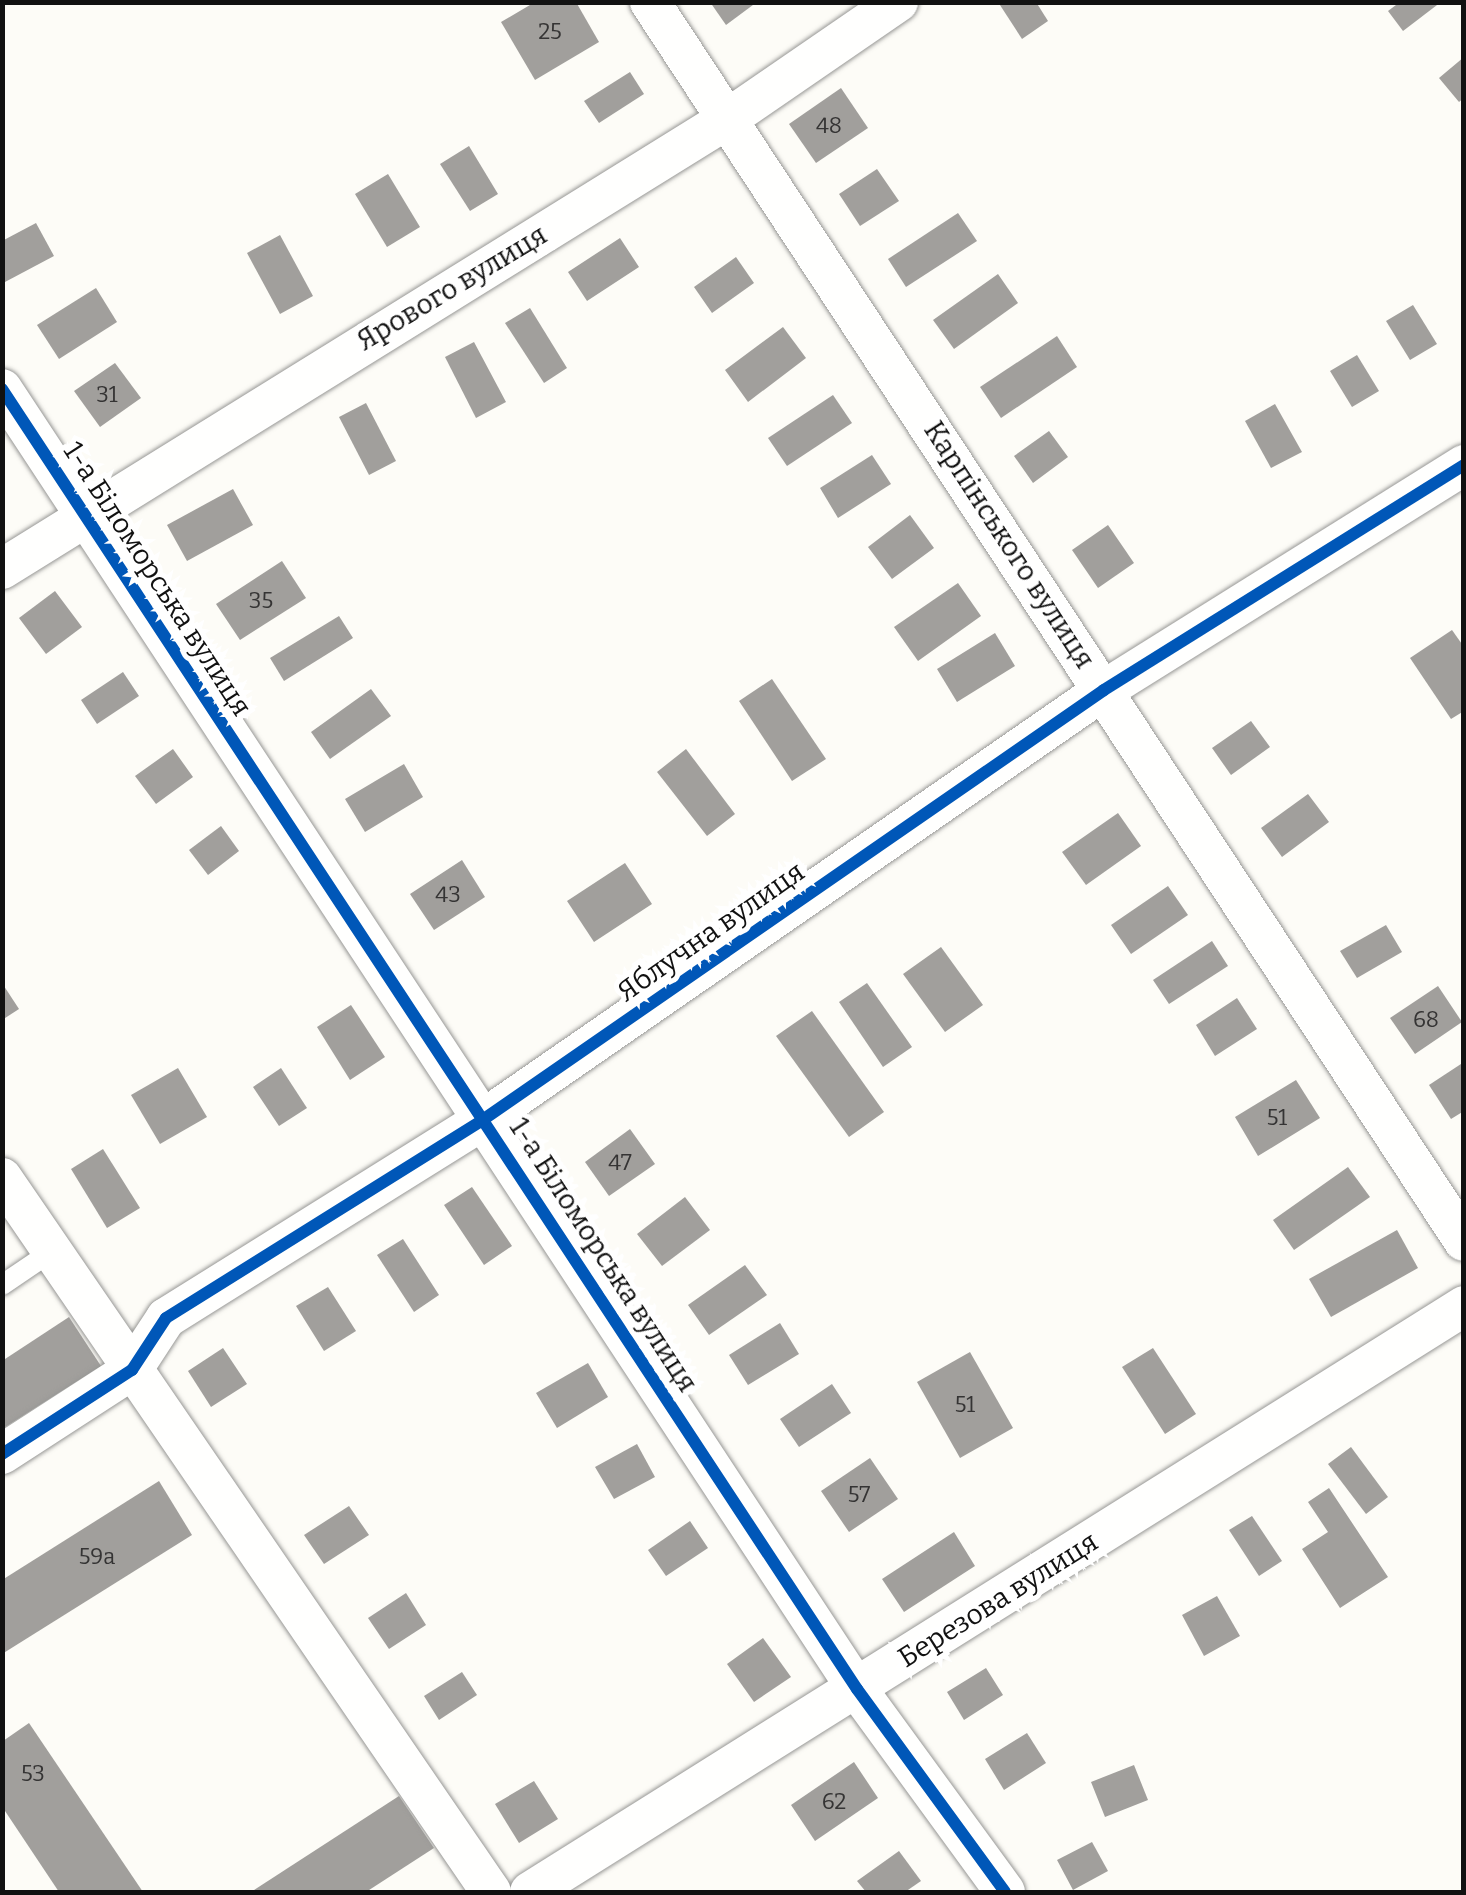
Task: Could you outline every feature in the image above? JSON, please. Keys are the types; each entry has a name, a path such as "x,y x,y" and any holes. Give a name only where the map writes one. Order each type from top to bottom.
{"street":[{"name":"Карпінського вулиця","path":"650,2 1464,1241"},
{"name":"Ярового вулиця","path":"2,569 729,118 898,2"},
{"name":"1-а Біломорська вулиця","path":"2,390 857,1689 1005,1892"},
{"name":"Яблучна вулиця","path":"2,1454 132,1370 166,1318 484,1119 1104,690 1464,465"},
{"path":"2,1178 491,1892"},
{"name":"Березова вулиця","path":"530,1892 1464,1306"}],"lane":[{"path":"2,1286 52,1252"}],"building":[{"path":"535,2 576,2 599,42 535,80 501,22"},
{"path":"710,2 757,2 726,25"},
{"path":"998,2 1036,2 1048,21 1022,39"},
{"path":"1400,2 1441,2 1403,31 1388,11"},
{"path":"1464,57 1464,98 1459,102 1439,78"},
{"path":"630,72 644,94 599,123 584,101"},
{"path":"841,88 868,128 816,163 789,124"},
{"path":"469,146 498,194 470,211 440,164"},
{"path":"877,169 899,201 860,226 839,194"},
{"path":"388,174 420,227 387,247 355,194"},
{"path":"958,213 977,241 906,287 888,259"},
{"path":"36,223 54,256 5,282 2,241"},
{"path":"280,235 313,296 280,314 247,253"},
{"path":"620,238 639,267 587,301 568,272"},
{"path":"736,257 754,283 712,313 694,287"},
{"path":"998,274 1018,303 954,349 933,320"},
{"path":"96,288 117,322 59,359 37,325"},
{"path":"1413,305 1437,344 1410,360 1386,321"},
{"path":"530,308 567,368 544,383 505,323"},
{"path":"783,327 806,358 748,402 725,370"},
{"path":"1057,336 1077,367 1001,418 980,387"},
{"path":"474,342 506,402 476,418 445,357"},
{"path":"1357,355 1379,391 1352,407 1330,371"},
{"path":"115,363 141,398 100,427 74,391"},
{"path":"833,395 852,423 787,466 768,438"},
{"path":"366,403 396,461 369,475 339,417"},
{"path":"1275,404 1302,452 1271,468 1245,421"},
{"path":"1049,431 1068,457 1033,483 1014,456"},
{"path":"872,455 891,484 838,518 820,488"},
{"path":"233,489 253,525 187,561 167,525"},
{"path":"910,515 934,548 892,579 868,547"},
{"path":"1108,525 1134,563 1098,588 1072,550"},
{"path":"282,561 306,598 240,640 216,604"},
{"path":"958,583 981,616 918,661 894,627"},
{"path":"55,591 82,627 46,654 19,618"},
{"path":"339,616 353,638 284,681 270,658"},
{"path":"1452,630 1464,647 1464,711 1451,719 1410,658"},
{"path":"995,633 1015,666 957,702 937,669"},
{"path":"123,672 139,696 97,724 81,700"},
{"path":"772,679 826,759 792,781 739,701"},
{"path":"371,689 391,716 330,759 311,732"},
{"path":"1251,721 1270,747 1231,775 1212,748"},
{"path":"173,749 193,777 156,804 135,776"},
{"path":"686,749 735,814 707,836 657,772"},
{"path":"404,764 423,797 365,832 345,799"},
{"path":"1308,794 1329,822 1282,857 1261,828"},
{"path":"1118,813 1141,846 1086,885 1062,852"},
{"path":"221,826 239,851 208,875 189,850"},
{"path":"462,860 485,897 434,930 410,894"},
{"path":"625,863 652,904 594,942 567,901"},
{"path":"1168,886 1188,915 1131,954 1111,925"},
{"path":"1386,925 1402,952 1357,978 1340,951"},
{"path":"1212,941 1228,966 1169,1004 1153,980"},
{"path":"941,947 983,1005 945,1032 903,974"},
{"path":"2,983 19,1009 2,1020"},
{"path":"867,983 912,1047 883,1067 839,1002"},
{"path":"1438,986 1462,1022 1415,1054 1390,1018"},
{"path":"1237,998 1257,1029 1215,1056 1196,1025"},
{"path":"351,1005 385,1057 350,1080 317,1027"},
{"path":"812,1011 884,1112 849,1137 776,1036"},
{"path":"1464,1062 1464,1111 1451,1119 1429,1085"},
{"path":"178,1068 207,1117 160,1144 131,1095"},
{"path":"281,1068 307,1108 279,1126 253,1087"},
{"path":"1296,1080 1320,1118 1258,1156 1235,1117"},
{"path":"630,1129 655,1164 609,1196 585,1162"},
{"path":"103,1149 140,1208 107,1228 71,1169"},
{"path":"1348,1167 1370,1197 1294,1250 1273,1220"},
{"path":"472,1187 512,1246 484,1265 444,1205"},
{"path":"685,1197 710,1230 662,1266 637,1234"},
{"path":"1397,1230 1418,1268 1331,1317 1309,1279"},
{"path":"403,1239 439,1295 414,1312 377,1255"},
{"path":"745,1265 767,1295 709,1335 688,1305"},
{"path":"328,1287 356,1331 324,1351 296,1306"},
{"path":"69,1317 101,1366 2,1429 2,1361"},
{"path":"780,1323 799,1354 748,1385 729,1355"},
{"path":"223,1348 247,1384 211,1407 188,1371"},
{"path":"1153,1348 1196,1414 1165,1434 1122,1367"},
{"path":"970,1352 1013,1428 960,1458 917,1382"},
{"path":"588,1363 608,1397 557,1428 536,1393"},
{"path":"832,1384 851,1413 799,1447 780,1419"},
{"path":"637,1444 655,1477 614,1499 595,1467"},
{"path":"1351,1447 1388,1497 1366,1514 1328,1464"},
{"path":"870,1458 898,1499 849,1532 821,1491"},
{"path":"159,1481 192,1535 2,1654 2,1580"},
{"path":"1329,1488 1388,1577 1340,1608 1302,1549 1328,1532 1308,1502"},
{"path":"349,1506 369,1535 324,1564 304,1535"},
{"path":"1252,1516 1282,1561 1259,1576 1229,1530"},
{"path":"690,1521 708,1548 666,1576 648,1550"},
{"path":"954,1532 975,1566 904,1612 882,1579"},
{"path":"406,1593 426,1625 389,1649 368,1618"},
{"path":"1217,1596 1240,1636 1204,1656 1182,1615"},
{"path":"763,1638 791,1677 754,1702 727,1664"},
{"path":"986,1668 1003,1695 964,1720 947,1692"},
{"path":"462,1672 477,1695 439,1720 424,1696"},
{"path":"29,1723 143,1892 59,1892 3,1808 3,1741"},
{"path":"1027,1733 1046,1763 1004,1790 985,1759"},
{"path":"854,1762 878,1798 815,1841 791,1805"},
{"path":"1134,1765 1148,1800 1105,1817 1091,1782"},
{"path":"534,1781 558,1819 519,1843 495,1804"},
{"path":"399,1796 434,1848 366,1892 251,1892"},
{"path":"1092,1842 1108,1871 1073,1890 1057,1860"},
{"path":"899,1851 921,1881 905,1892 866,1892 857,1881"}],"cycle path":[{"path":"2,389 857,1689 1005,1892"},
{"path":"2,1454 132,1370 166,1318 484,1119 1104,690 1464,465"}]}
